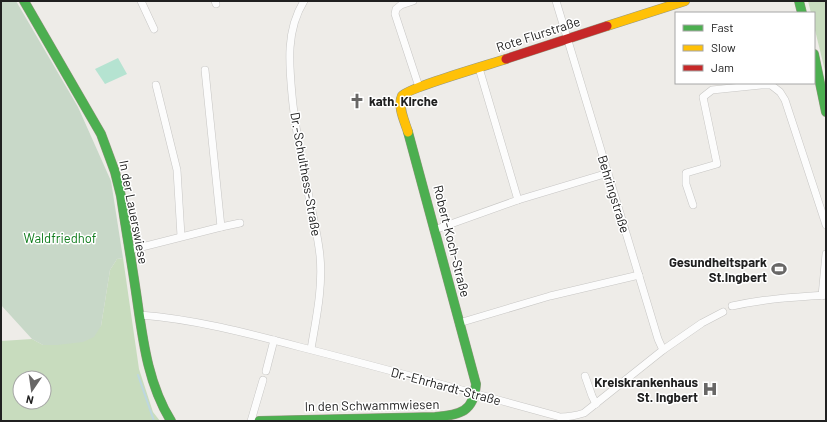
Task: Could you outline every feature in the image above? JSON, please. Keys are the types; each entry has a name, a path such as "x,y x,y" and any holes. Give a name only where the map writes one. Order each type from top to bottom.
{"street":[{"name":"In der Lauerswiese","path":"24,1 101,134 115,172 130,250 144,343 155,389 160,404 170,421"},
{"path":"141,1 154,29"},
{"name":"Dr.-Schulthess-Straße","path":"304,1 295,20 292,33 289,68 301,158 318,238 320,257 321,288 311,350"},
{"path":"413,1 401,5 396,9 395,14 418,87"},
{"name":"Behringstraße","path":"556,1 658,339 663,350"},
{"name":"Rote Flurstraße","path":"401,96 403,93 418,87 685,1"},
{"path":"799,1 802,12"},
{"path":"815,59 826,112"},
{"path":"479,68 518,200"},
{"path":"205,70 221,227"},
{"path":"693,205 686,184 686,173 718,164 703,97 712,90 761,85 771,86 780,92 785,100 826,225"},
{"path":"156,86 176,170 181,236"},
{"name":"Robert-Koch-Straße","path":"401,96 401,107 476,384 475,393"},
{"path":"434,230 518,200 608,173"},
{"path":"130,250 181,236 240,223"},
{"path":"732,306 774,299 824,296 826,254"},
{"path":"459,323 550,296 639,274"},
{"name":"Dr.-Ehrhardt-Straße","path":"140,315 181,320 274,340 475,393 559,419 584,413 663,350 723,312"},
{"path":"266,371 274,340"},
{"path":"585,376 596,404"},
{"path":"251,421 263,380"},
{"name":"In den Schwammwiesen","path":"259,421 449,416 461,413 468,408 472,403 475,393"}],"green space":[{"name":"Waldfriedhof","path":"1,1 16,1 78,107 111,181 123,258 117,259 110,270 101,326 94,337 83,342 43,345 32,339 1,305"},
{"path":"808,1 826,1 826,75 815,30 815,12 811,12"},
{"path":"118,58 127,74 105,84 95,69"},
{"path":"123,258 139,369 153,412 160,421 1,421 1,341 32,339 43,345 101,326 110,270 117,259"}],"waterway":[{"path":"138,375 154,421"}],"traffic: fast":[{"path":"24,1 101,134 115,172 121,196 148,362 157,392 171,421"},
{"path":"799,1 802,12"},
{"path":"815,59 826,112"},
{"path":"259,421 435,417 458,413 469,406 472,401 476,384 408,132"}],"traffic: slow":[{"path":"607,26 685,1"},
{"path":"408,132 403,119 400,104 402,96 407,92 433,82 506,59"}],"traffic: jam":[{"path":"506,59 607,26"}],"place":[{"name":"kath. Kirche","path":"357,101"},
{"name":"Gesundheitspark St.Ingbert","path":"779,269"},
{"name":"Kreiskrankenhaus St. Ingbert","path":"710,389"}]}
